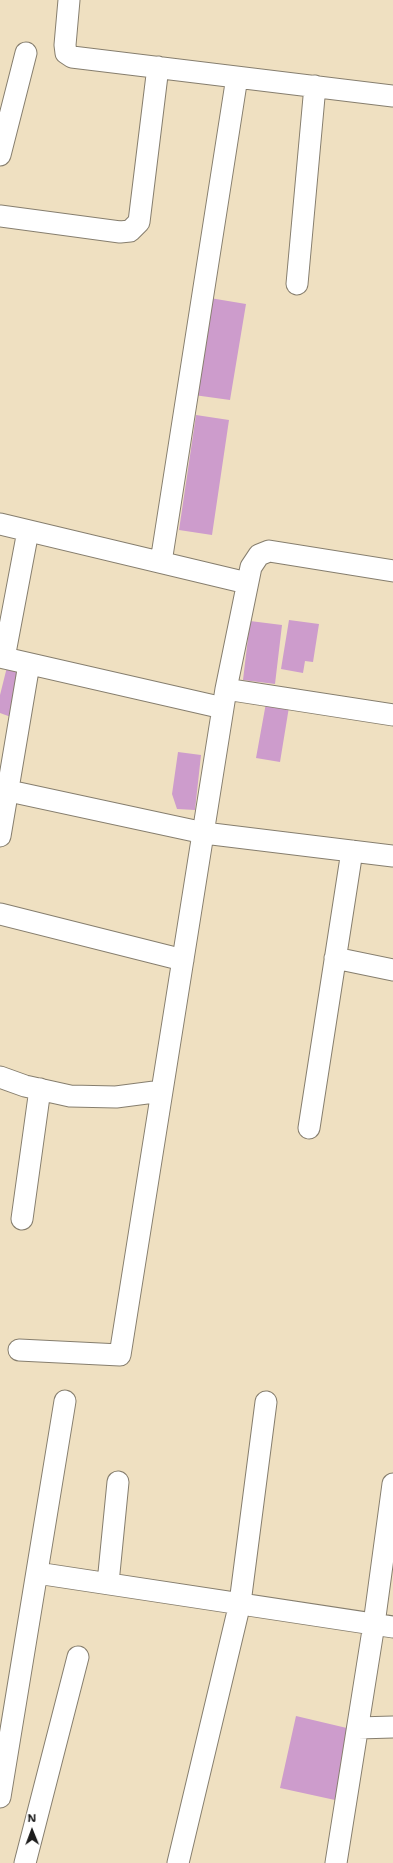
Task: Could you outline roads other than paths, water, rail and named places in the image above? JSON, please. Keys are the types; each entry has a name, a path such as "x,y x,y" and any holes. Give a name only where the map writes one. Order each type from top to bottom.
{"street":[{"path":"69,0 64,36 66,53 72,57 393,96"},
{"path":"0,155 26,53"},
{"path":"0,216 120,232 130,231 139,222 158,67"},
{"path":"161,562 236,77"},
{"path":"297,284 315,86"},
{"path":"0,524 247,583"},
{"path":"28,530 2,658 225,699 393,716"},
{"path":"19,1350 120,1355 225,699 251,567 259,555 270,551 393,571"},
{"path":"0,836 4,790 29,664"},
{"path":"4,790 204,832 393,856"},
{"path":"309,1128 352,851"},
{"path":"0,914 183,960"},
{"path":"335,958 393,970"},
{"path":"0,1077 25,1086 70,1096 116,1097 162,1091"},
{"path":"22,1219 40,1089"},
{"path":"0,1797 7,1708 37,1572 65,1401"},
{"path":"178,1863 240,1603 266,1402"},
{"path":"108,1583 118,1482"},
{"path":"336,1863 358,1728 383,1625 393,1484"},
{"path":"37,1572 383,1625"},
{"path":"25,1863 78,1657"},
{"path":"358,1728 393,1727"}]}
